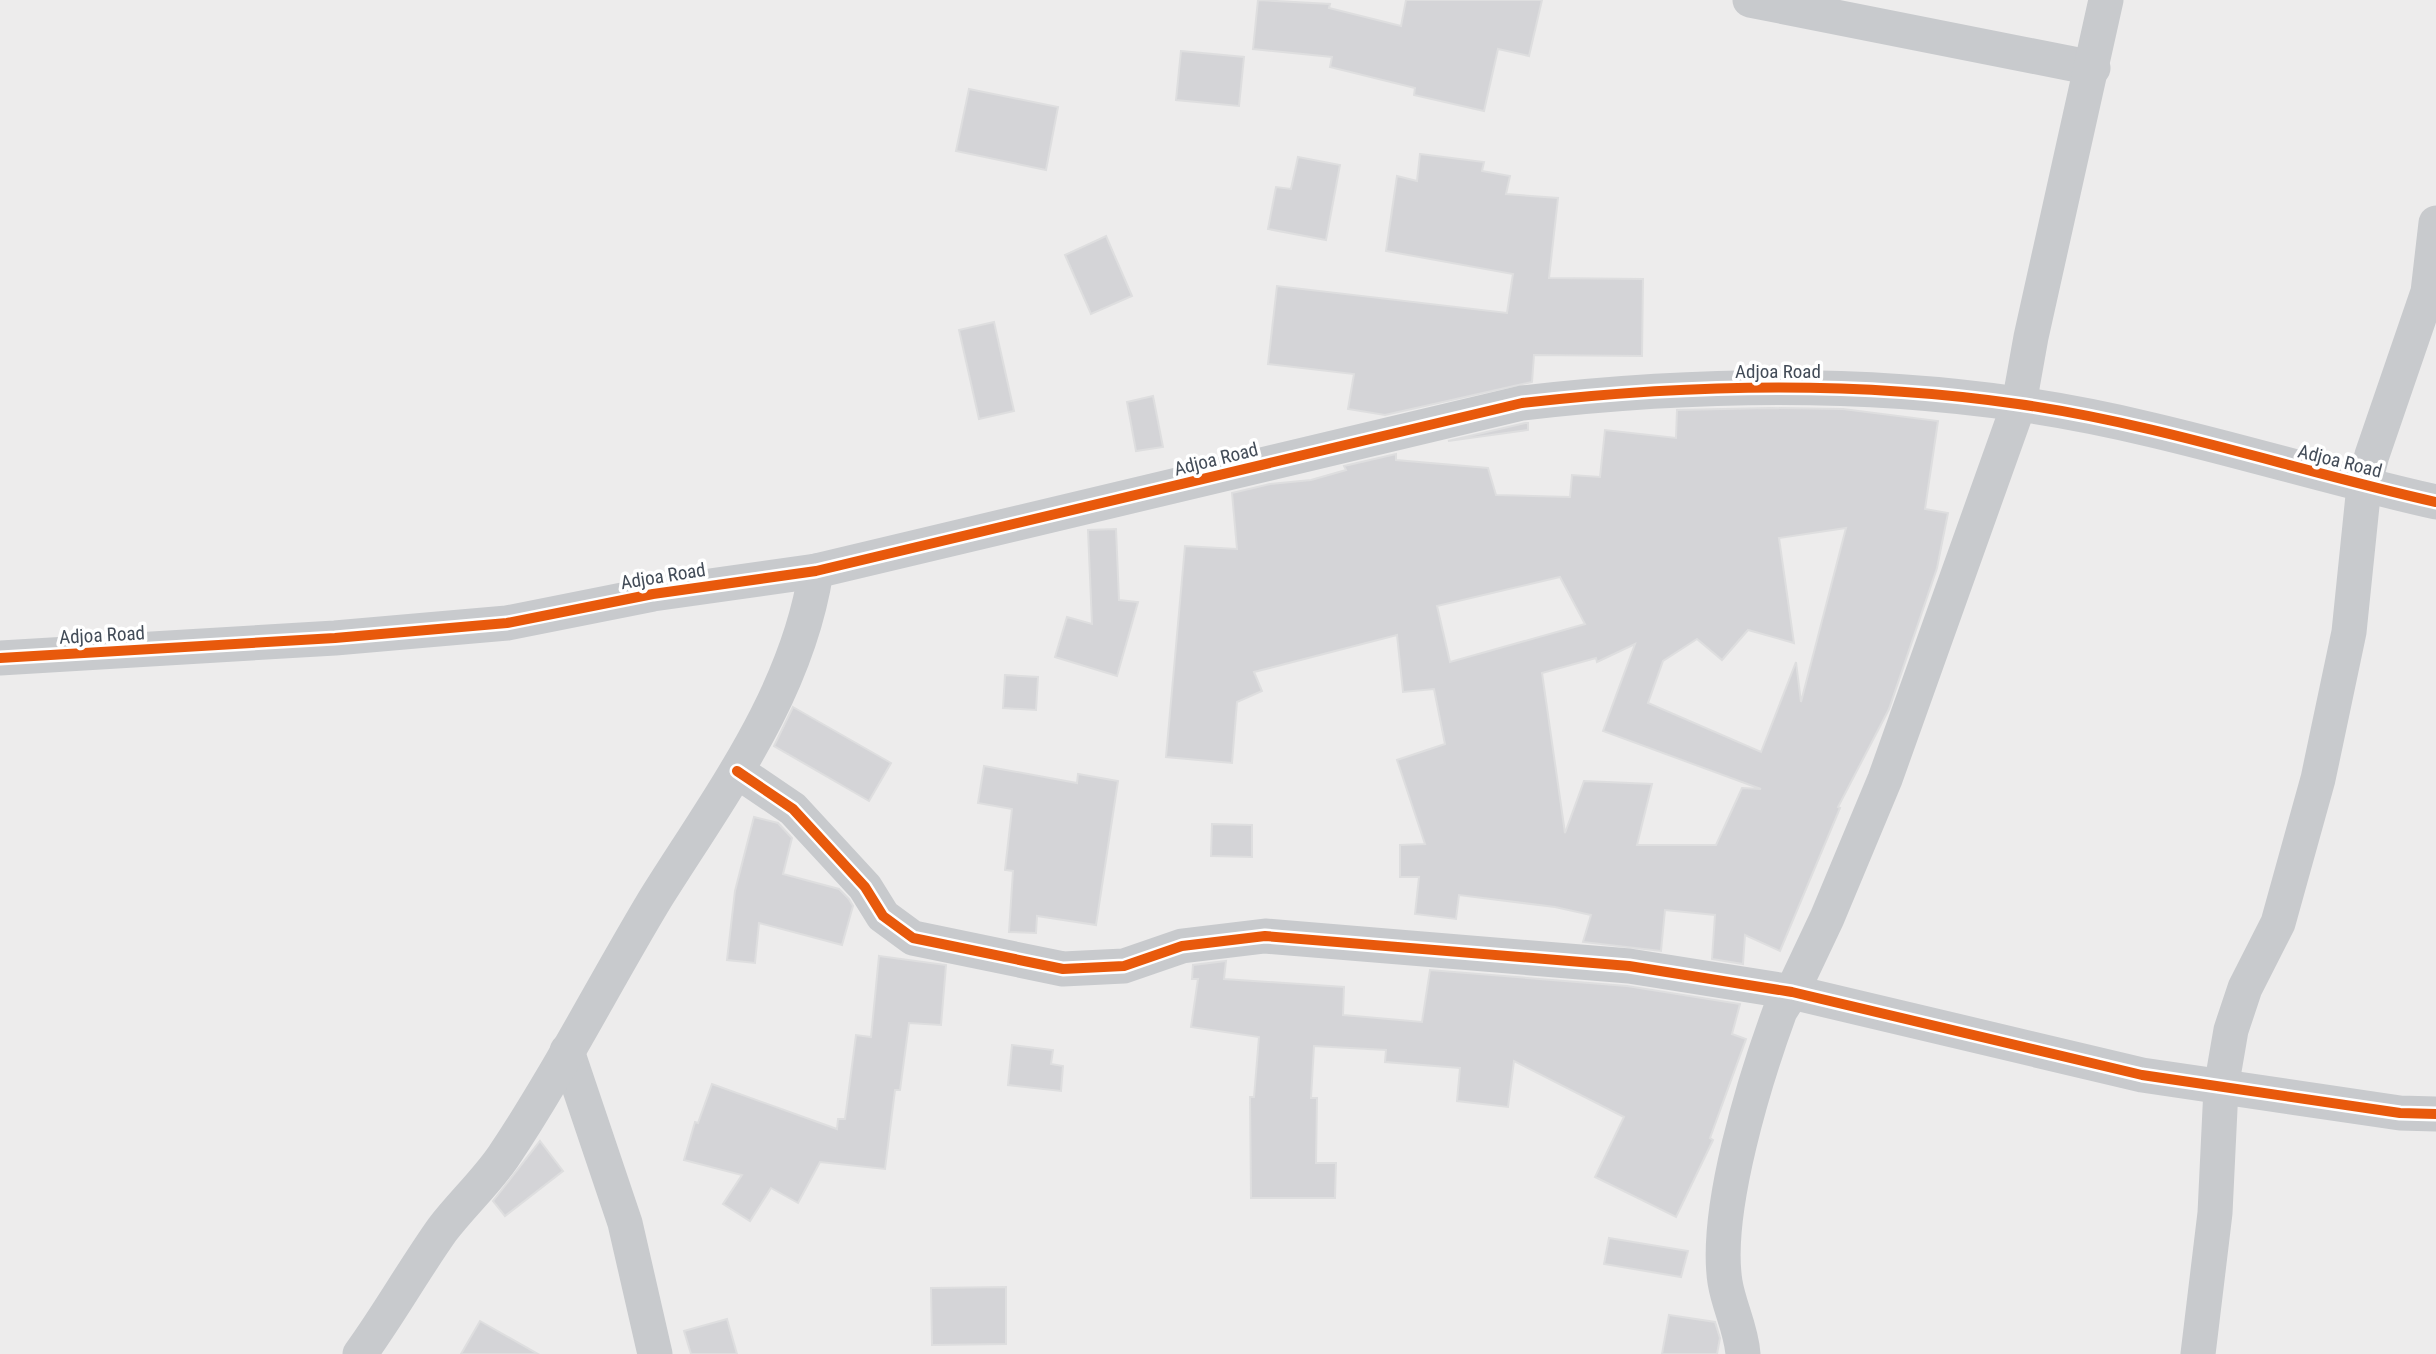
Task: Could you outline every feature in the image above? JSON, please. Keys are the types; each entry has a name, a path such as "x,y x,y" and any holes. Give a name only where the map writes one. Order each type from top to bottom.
{"street":[{"path":"1750,0 2093,68"},
{"path":"1743,1354 1741,1333 1726,1282 1726,1211 1738,1152 1771,1034 1885,779 2019,404 2031,337 2106,0"},
{"path":"2197,1354 2215,1213 2221,1088 2231,1030 2245,988 2278,923 2318,779 2349,632 2364,486 2371,455 2428,292 2436,223"},
{"name":"Adjoa Road","path":"0,658 335,638 507,624 653,594 816,571 1522,403 1634,390 1782,387 1900,392 2019,404 2169,433 2364,486 2436,502"},
{"path":"360,1354 442,1230 502,1158 653,903 737,771 777,696 795,655 810,609 816,571"},
{"path":"737,771 793,809 865,887 883,916 913,938 1063,969 1124,966 1182,946 1265,936 1629,966 1792,992 2141,1075 2400,1113 2436,1114"},
{"path":"567,1051 625,1223 655,1354"}],"building":[{"path":"1258,0 1330,4 1329,8 1401,26 1406,0 1542,0 1529,56 1498,49 1484,111 1414,95 1415,88 1330,67 1332,57 1253,49"},
{"path":"1181,51 1244,57 1239,106 1176,100"},
{"path":"969,89 1058,107 1046,170 956,151"},
{"path":"1420,154 1484,162 1482,171 1510,176 1506,194 1558,198 1549,278 1643,279 1642,356 1534,355 1532,382 1385,415 1348,409 1354,374 1268,364 1277,286 1507,313 1513,274 1386,251 1397,176 1417,181"},
{"path":"1298,157 1340,165 1326,240 1268,229 1276,187 1291,189"},
{"path":"1106,236 1132,296 1091,314 1065,255"},
{"path":"994,322 1014,411 979,419 959,330"},
{"path":"1153,396 1163,447 1136,451 1127,402"},
{"path":"1843,409 1938,421 1925,509 1948,513 1937,568 1889,709 1838,807 1840,808 1780,951 1745,935 1743,964 1712,959 1715,915 1665,910 1661,951 1583,942 1591,915 1555,907 1459,895 1456,919 1415,914 1419,877 1400,877 1400,845 1425,844 1397,760 1445,744 1434,689 1403,692 1397,635 1254,672 1262,691 1237,702 1232,763 1166,757 1185,546 1237,549 1232,493 1270,484 1311,480 1346,470 1344,466 1396,454 1396,460 1488,468 1496,495 1570,497 1572,475 1600,477 1605,430 1676,438 1677,410","holes":["1846,528 1801,702 1796,662 1761,752 1648,703 1663,661 1697,639 1722,660 1748,630 1794,643 1779,538","1560,577 1585,624 1450,662 1437,606","1635,644 1603,731 1761,789 1742,788 1716,845 1637,845 1652,784 1584,781 1565,833 1542,673 1596,658 1597,662"]},
{"path":"1525,423 1528,423 1528,430 1448,441"},
{"path":"1116,529 1119,600 1138,602 1117,676 1055,657 1067,617 1092,624 1088,530"},
{"path":"1005,675 1038,677 1036,710 1003,708"},
{"path":"793,707 891,763 869,801 774,746"},
{"path":"984,766 1077,783 1078,774 1118,781 1096,925 1037,916 1036,933 1009,932 1013,871 1005,870 1012,809 978,803"},
{"path":"754,817 778,823 792,838 783,874 839,889 849,899 853,906 842,945 759,923 755,963 727,960 735,891"},
{"path":"1212,824 1252,825 1252,857 1211,856"},
{"path":"879,956 946,965 941,1025 909,1023 900,1090 895,1090 885,1169 820,1162 798,1203 771,1188 750,1221 723,1204 742,1175 684,1160 695,1122 698,1123 712,1084 837,1129 838,1119 845,1119 856,1035 871,1037"},
{"path":"1226,961 1224,979 1344,987 1343,1015 1422,1022 1430,970 1627,986 1740,1004 1732,1034 1746,1039 1710,1138 1713,1140 1676,1217 1595,1177 1624,1117 1514,1061 1508,1107 1457,1101 1460,1068 1385,1062 1386,1050 1314,1046 1311,1098 1317,1098 1316,1163 1336,1163 1335,1198 1251,1198 1250,1097 1254,1097 1259,1037 1191,1027 1198,979 1192,979 1193,965"},
{"path":"1012,1045 1053,1050 1051,1064 1063,1066 1061,1091 1008,1085"},
{"path":"540,1141 563,1171 505,1216 493,1201"},
{"path":"1609,1238 1688,1251 1681,1277 1604,1264"},
{"path":"1006,1287 1006,1344 932,1345 931,1288"},
{"path":"1669,1315 1715,1322 1720,1338 1717,1354 1662,1354"},
{"path":"727,1319 737,1354 691,1354 684,1331"},
{"path":"480,1321 538,1354 461,1354"}],"cycle path":[{"path":"0,658 335,638 507,623 653,594 816,571 1522,403 1646,392 1770,387 1832,388 1956,396 2018,404 2124,423 2436,502"},
{"path":"737,771 793,809 865,887 883,916 913,938 1063,969 1124,966 1182,946 1265,936 1629,966 1792,992 2142,1075 2400,1113 2436,1114"}]}
